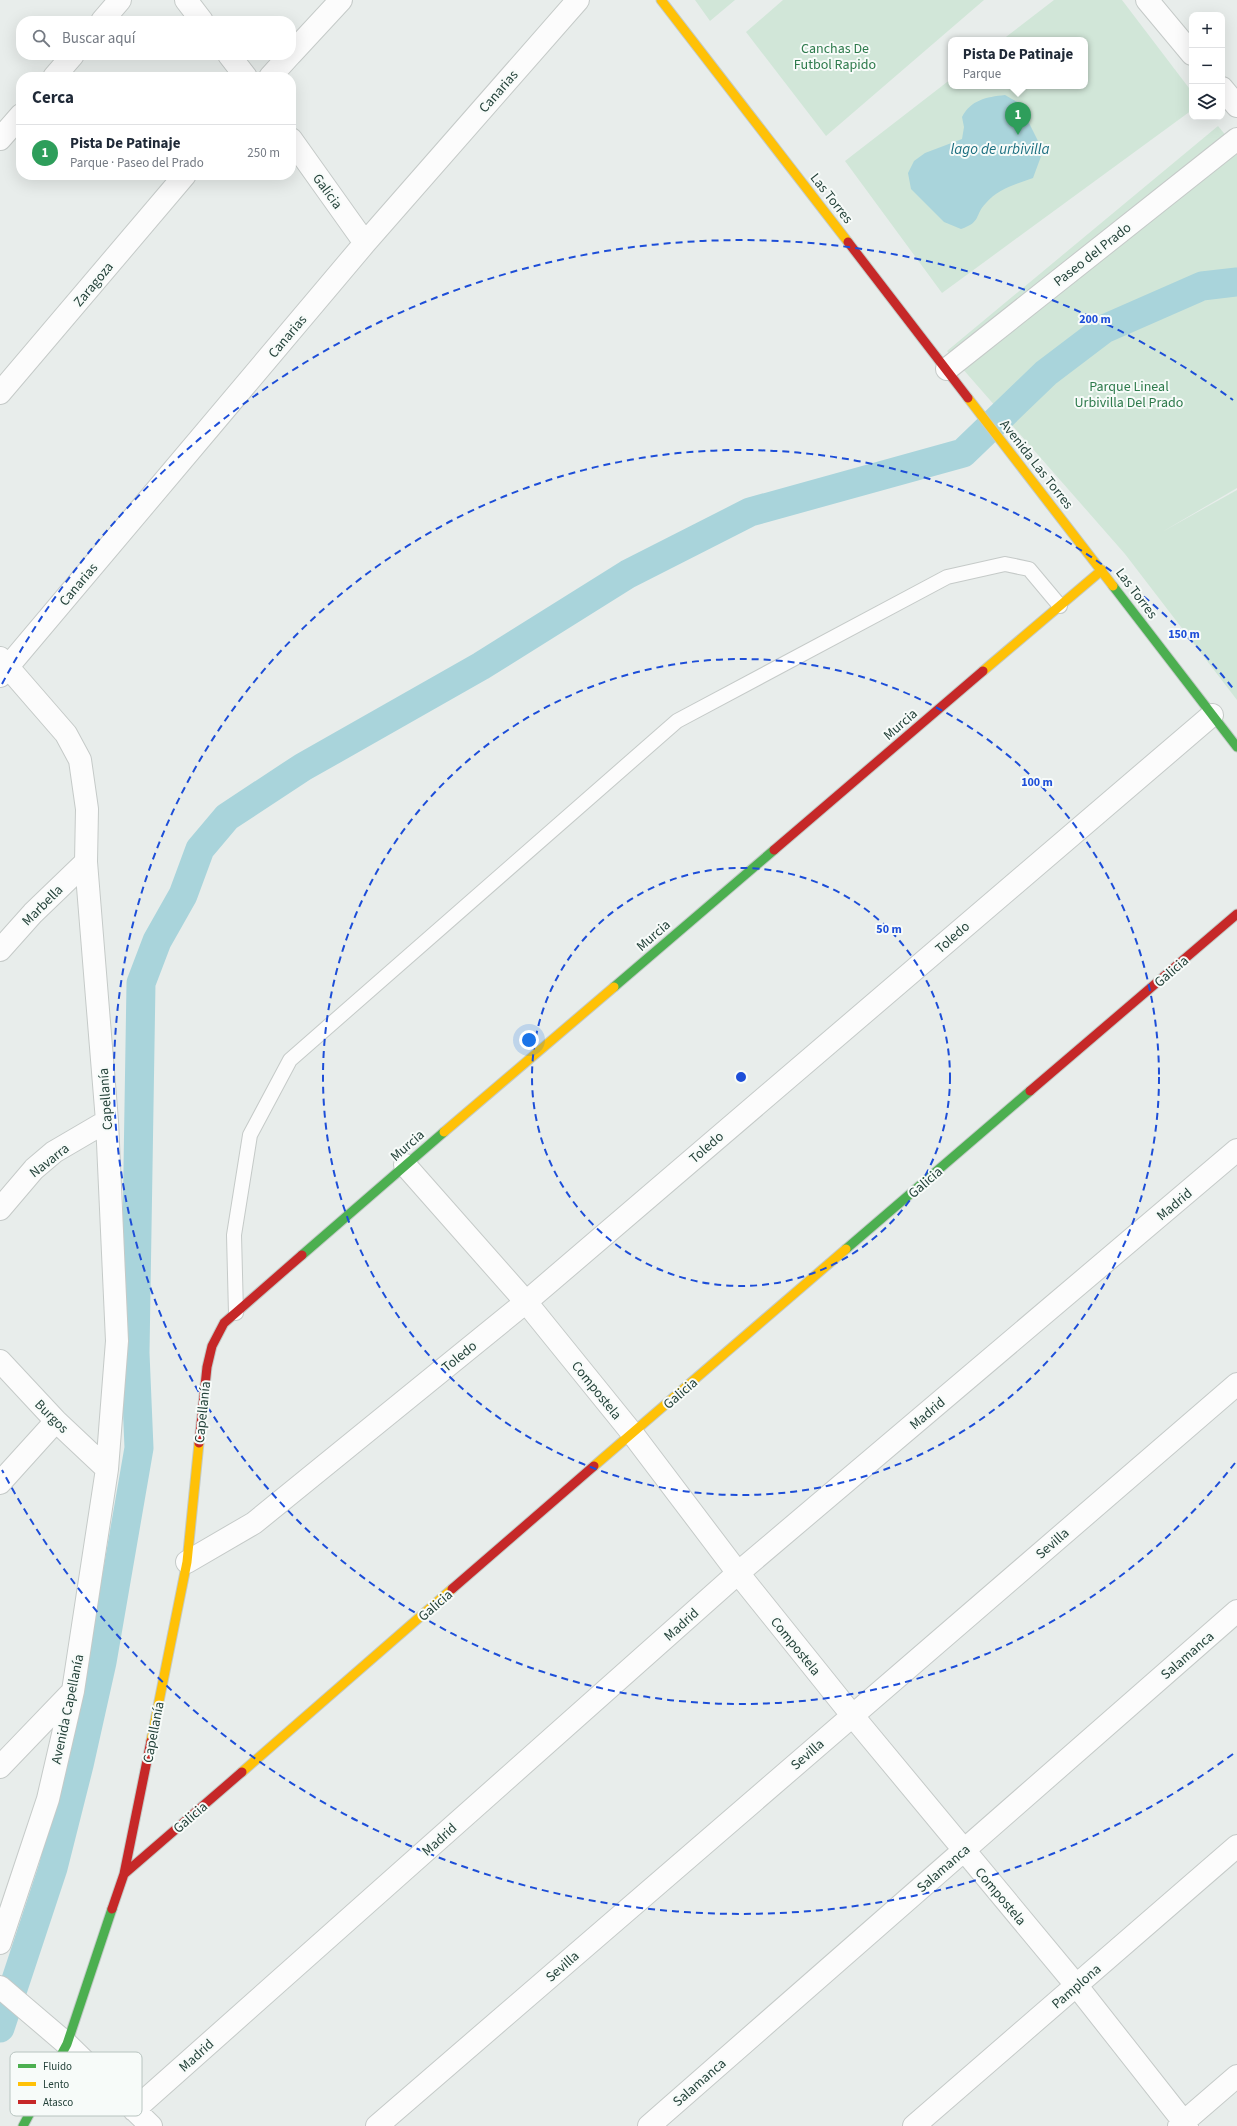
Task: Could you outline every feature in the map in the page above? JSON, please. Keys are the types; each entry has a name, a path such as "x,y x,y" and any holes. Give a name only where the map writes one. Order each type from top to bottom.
{"street":[{"path":"106,16 120,0"},
{"path":"186,0 198,16"},
{"path":"296,50 341,0"},
{"name":"Canarias","path":"3,667 365,243 578,0"},
{"name":"Las Torres","path":"661,0 947,369 979,414"},
{"path":"1147,0 1189,50"},
{"path":"58,72 69,60"},
{"path":"233,60 242,72"},
{"path":"275,72 286,60"},
{"path":"1225,92 1237,106"},
{"path":"0,139 16,121"},
{"name":"Paseo del Prado","path":"947,369 1237,139"},
{"name":"Galicia","path":"296,146 365,243"},
{"name":"Zaragoza","path":"0,393 181,180"},
{"name":"Avenida Las Torres","path":"979,414 1072,532"},
{"name":"Las Torres","path":"1072,532 1237,746"},
{"name":"Murcia","path":"224,1323 405,1165 1102,570"},
{"name":"Capellanía","path":"3,667 66,734 80,760 87,809 86,862 107,1121 117,1341 107,1469"},
{"name":"Toledo","path":"187,1562 254,1523 526,1302 1212,715"},
{"name":"Marbella","path":"0,950 33,913 86,862"},
{"name":"Galicia","path":"124,1874 632,1434 1237,914"},
{"name":"Navarra","path":"0,1209 34,1169 54,1152 107,1121"},
{"name":"Madrid","path":"142,2103 738,1574 1237,1150"},
{"name":"Compostela","path":"405,1165 526,1302 632,1434 738,1574 852,1715 1076,1986 1183,2125"},
{"name":"Capellanía","path":"63,2052 67,2044 124,1874 187,1562 207,1367 212,1346 224,1323"},
{"name":"Burgos","path":"0,1361 56,1421 107,1469"},
{"name":"Sevilla","path":"378,2126 1237,1384"},
{"path":"0,1483 56,1421"},
{"name":"Avenida Capellanía","path":"0,1943 48,1799 73,1691 107,1469"},
{"name":"Salamanca","path":"649,2126 1237,1610"},
{"path":"0,1767 73,1691"},
{"name":"Pamplona","path":"914,2126 1237,1846"},
{"path":"1,1988 75,2052"},
{"path":"1183,2125 1237,2076"},
{"name":"Capellanía","path":"24,2126 29,2116"},
{"path":"140,2116 151,2126"}],"lane":[{"path":"236,1313 234,1235 250,1135 290,1060 677,721 947,577 1004,564 1029,569 1060,606"}],"green space":[{"path":"695,0 735,0 710,21"},
{"name":"Canchas De Futbol Rapido","path":"783,0 984,0 826,136 746,32"},
{"path":"1054,0 1122,0 1189,88 1189,112 942,293 845,161 948,81 948,89 1088,89 1088,37 1006,37"},
{"name":"Parque Lineal Urbivilla Del Prado","path":"1218,126 1237,149 1237,488 1162,532 1237,490 1237,700 1125,554 947,351"}],"water":[{"name":"lago de urbivilla","path":"1005,95 1019,103 1043,151 1033,178 1020,182 996,194 982,207 972,224 961,229 944,222 911,189 908,173 914,161 925,153 962,139 964,127 962,117 970,107 985,98"}],"waterway":[{"path":"0,2028 53,1868 79,1765 102,1662 139,1448 135,1353 141,983 157,941 183,895 200,849 227,817 303,767 481,666 628,574 750,512 963,453 1046,373 1104,329 1202,286 1237,282"}],"traffic: fast":[{"path":"1113,586 1237,747"},
{"path":"614,987 774,850"},
{"path":"846,1249 1030,1091"},
{"path":"302,1255 444,1132"},
{"path":"63,2052 67,2044 112,1909"},
{"path":"23,2126 28,2116"}],"traffic: slow":[{"path":"661,0 848,242"},
{"path":"968,398 1113,586"},
{"path":"983,671 1102,570"},
{"path":"444,1132 614,987"},
{"path":"594,1466 846,1249"},
{"path":"151,1741 187,1562 199,1443"},
{"path":"242,1772 452,1589"}],"traffic: jam":[{"path":"848,242 968,398"},
{"path":"774,850 983,671"},
{"path":"1030,1091 1237,914"},
{"path":"199,1443 207,1367 212,1346 224,1323 302,1255"},
{"path":"452,1589 594,1466"},
{"path":"112,1909 124,1874 151,1741"},
{"path":"124,1874 242,1772"}],"place":[{"name":"Pista De Patinaje","path":"1018,135"}]}
